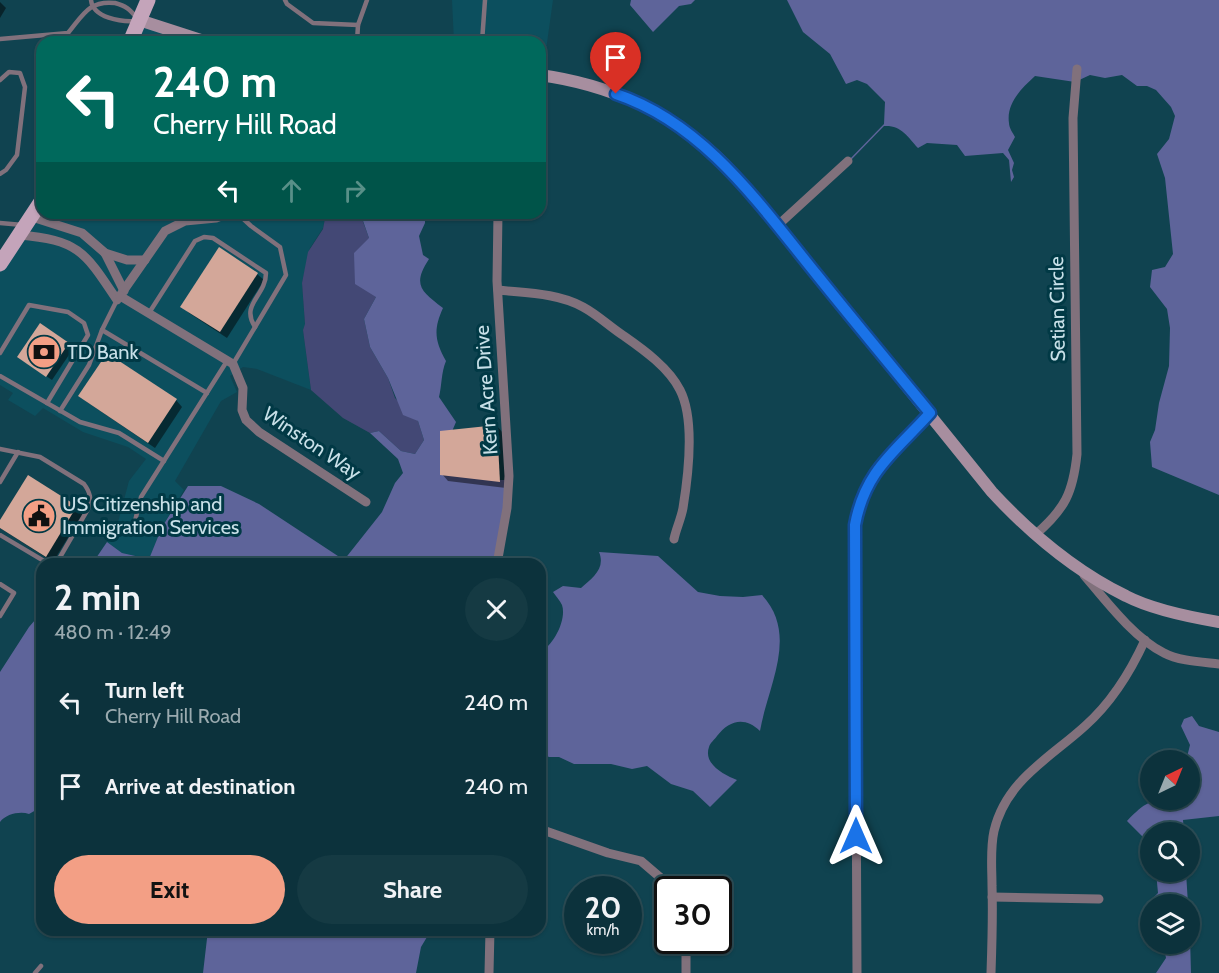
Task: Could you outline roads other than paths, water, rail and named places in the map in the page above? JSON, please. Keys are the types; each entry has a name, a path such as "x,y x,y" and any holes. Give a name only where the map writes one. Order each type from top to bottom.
{"main road":[{"path":"132,36 148,0"},
{"path":"139,20 188,36"},
{"path":"546,76 576,81 636,101 670,121 715,155 753,196 992,492 1035,535 1073,563 1127,597 1160,608 1219,622"},
{"path":"0,264 17,234 36,208"}],"street":[{"name":"Setian Circle","path":"1035,535 1068,498 1077,454 1073,118 1077,69"},
{"path":"777,226 848,162"},
{"path":"121,296 165,231 193,219"},
{"name":"Kern Acre Drive","path":"498,219 498,290 509,449 507,508 498,558"},
{"path":"17,234 82,233 105,253 127,260 145,260"},
{"path":"17,234 49,238 76,248 121,296 230,362"},
{"path":"105,253 121,296"},
{"path":"498,290 559,299 584,307 638,346 671,377 681,391 689,432 686,489 674,539"},
{"name":"Winston Way","path":"230,362 243,388 242,410 246,420 259,432 366,502"},
{"path":"857,973 855,525 857,512 867,487 880,465 930,413"},
{"path":"1073,563 1111,606 1145,640 1164,654 1219,664"},
{"path":"991,973 991,858 994,831 1000,814 1015,788 1028,772 1074,737 1113,697 1133,666 1145,640"},
{"path":"546,831 608,853 641,861 658,876"},
{"path":"992,897 1099,900"},
{"path":"489,973 490,936"},
{"path":"686,954 686,973"}],"lane":[{"path":"0,39 68,33 91,2 103,0 128,6 139,20"},
{"path":"285,0 287,4 313,23 358,25"},
{"path":"357,36 358,25 367,0"},
{"path":"482,36 485,0"},
{"path":"91,2 101,14 125,22 139,20"},
{"path":"0,80 9,72 20,73 25,87 17,155 6,170 0,174"},
{"path":"133,529 141,497 207,393 255,327 286,275 280,247 243,219"},
{"path":"0,223 17,234"},
{"path":"149,313 195,242 204,237 213,238 266,273 266,280 249,311 249,318 255,327"},
{"path":"60,411 89,365 102,330 121,296"},
{"path":"0,353 29,305 68,312 84,323 88,335 47,403"},
{"path":"102,330 207,393"},
{"path":"0,376 80,422 119,433 164,461"},
{"path":"0,448 40,458 84,484 90,495 91,502 88,509 59,558"},
{"path":"0,482 18,453"},
{"path":"0,536 38,558"},
{"path":"0,584 14,593 0,616"},
{"path":"35,973 42,966"}],"place":[{"name":"TD Bank","path":"44,352"},
{"name":"US Citizenship and Immigration Services","path":"39,516"}]}
